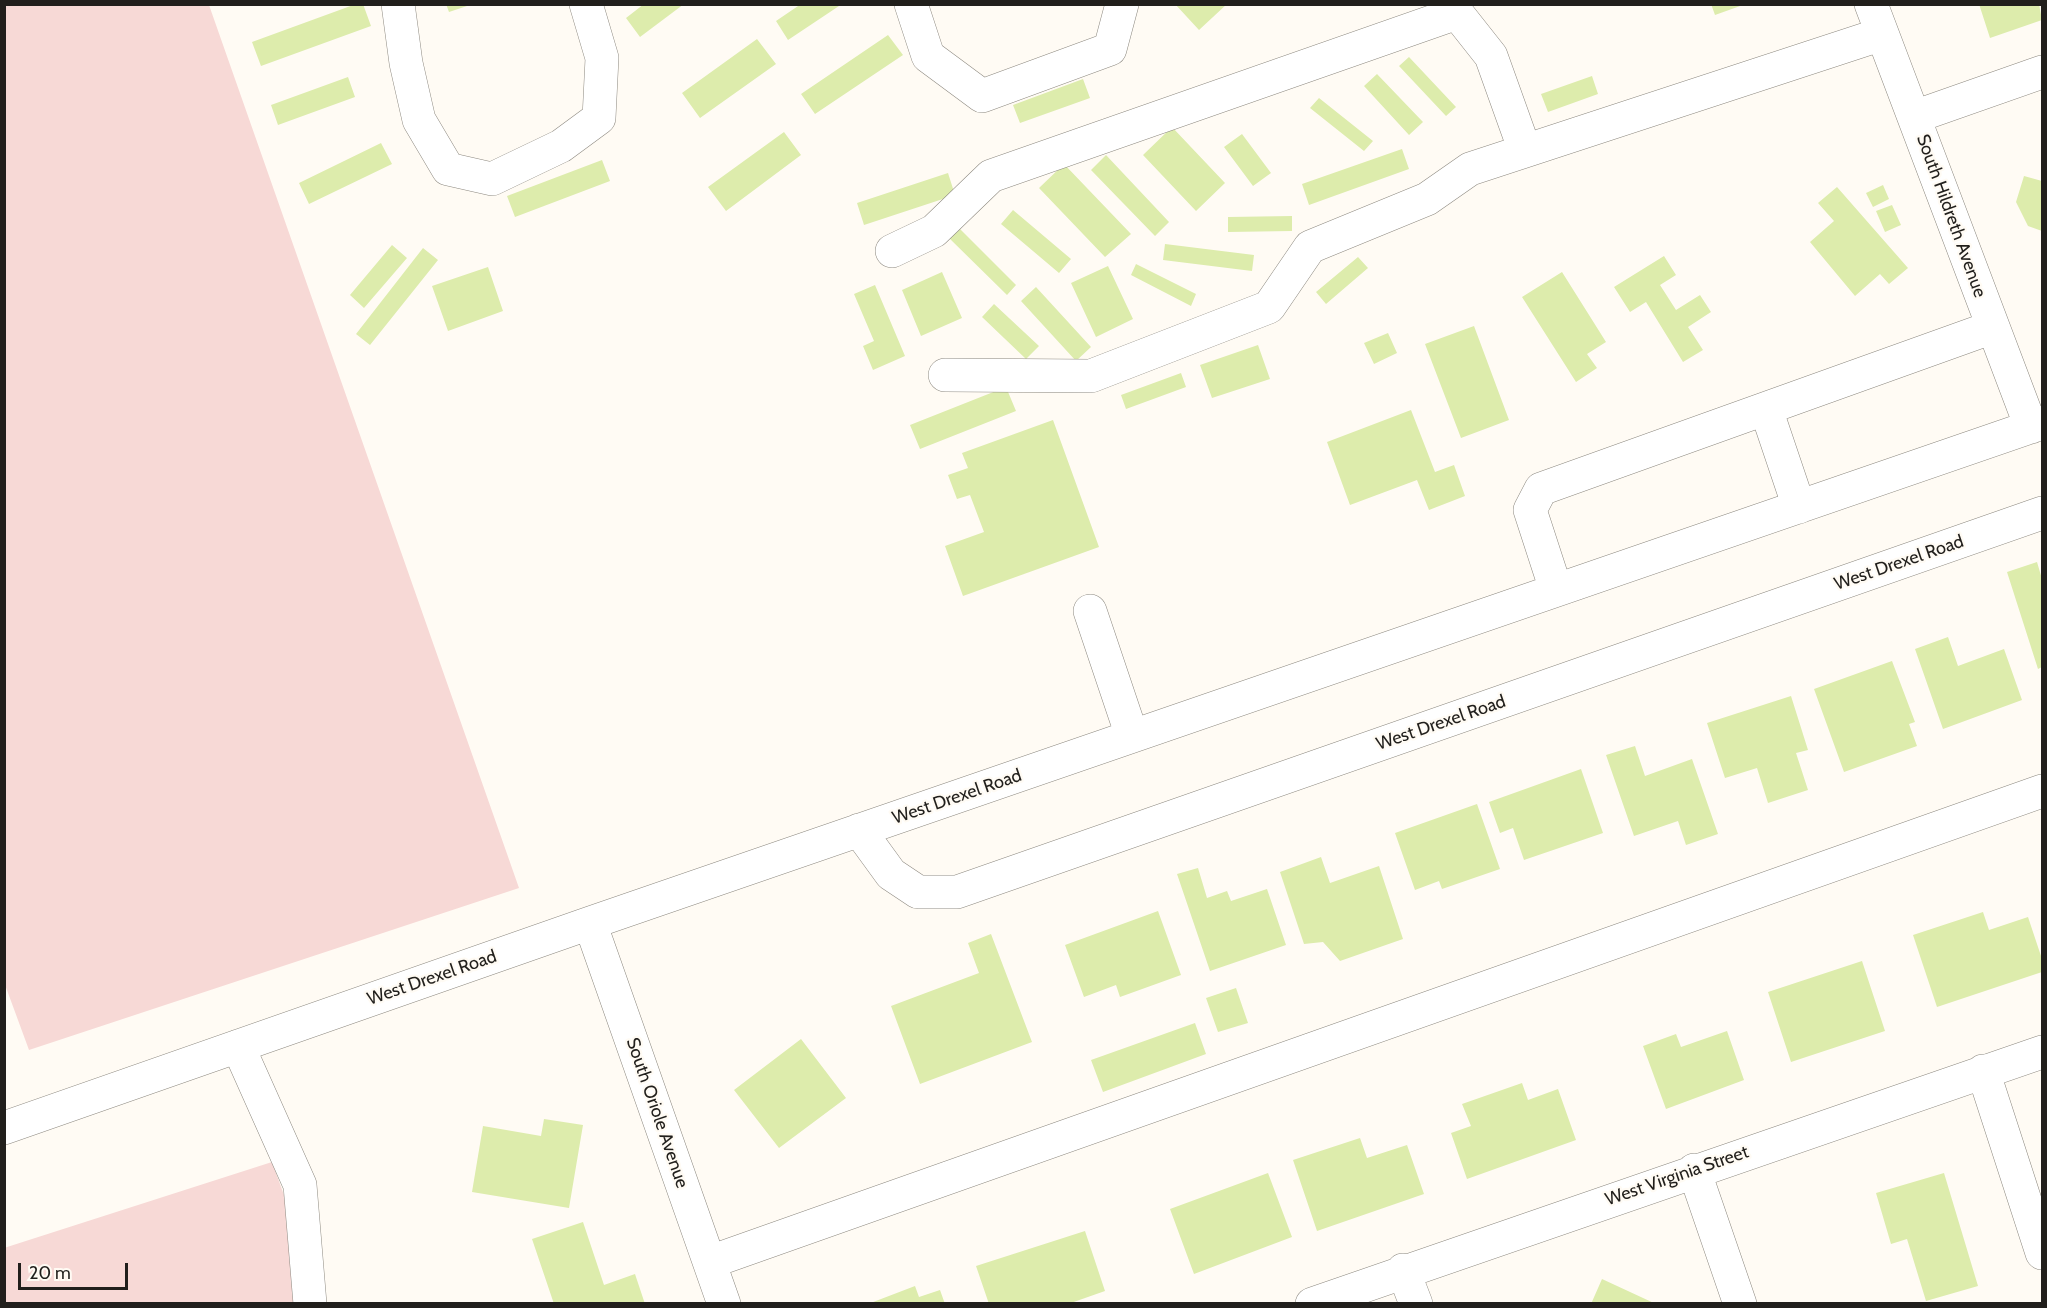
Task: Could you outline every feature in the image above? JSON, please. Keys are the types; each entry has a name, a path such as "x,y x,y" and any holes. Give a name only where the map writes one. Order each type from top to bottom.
{"street":[{"path":"398,4 406,63 419,120 448,169 492,178 561,146 599,118 602,58 586,4"},
{"path":"911,4 928,56 982,96 1110,49 1122,4"},
{"path":"892,251 934,231 991,176 1457,13 1491,56 1525,151"},
{"path":"945,375 1091,376 1269,307 1310,247 1427,200 1470,169 1525,151 1876,19"},
{"name":"South Hildreth Avenue","path":"1876,19 1993,327 2037,425"},
{"path":"1914,117 2043,72"},
{"path":"1556,590 1530,510 1541,489 1993,327"},
{"path":"1766,409 1799,507"},
{"name":"West Drexel Road","path":"4,1128 590,923 2037,425"},
{"name":"West Drexel Road","path":"859,830 891,874 918,892 957,892 2043,513"},
{"path":"1090,611 1132,736"},
{"path":"710,1262 2043,791"},
{"name":"South Oriole Avenue","path":"590,923 724,1304"},
{"path":"238,1046 300,1185 310,1304"},
{"name":"West Virginia Street","path":"1312,1304 1403,1270 2043,1052"},
{"path":"1983,1071 2043,1253"},
{"path":"1694,1170 1740,1304"},
{"path":"1403,1270 1416,1304"}],"shaded area":[{"path":"5,4 209,5 519,888 29,1050 4,982"},
{"path":"272,1162 323,1303 5,1303 4,1248"}],"building":[{"path":"356,4 363,4 371,26 261,66 252,42"},
{"path":"446,4 470,4 470,5 449,12"},
{"path":"644,4 684,4 640,37 626,18"},
{"path":"801,4 842,4 788,40 776,21"},
{"path":"1175,4 1227,4 1199,30"},
{"path":"1711,4 1743,4 1743,5 1715,15"},
{"path":"1979,4 2039,4 2042,20 1990,38"},
{"path":"888,35 903,55 815,114 801,94"},
{"path":"757,39 776,64 700,118 682,93"},
{"path":"1409,57 1456,107 1446,116 1399,66"},
{"path":"1377,74 1423,122 1409,135 1364,86"},
{"path":"1592,76 1598,94 1548,112 1541,94"},
{"path":"348,77 355,97 278,125 271,105"},
{"path":"1083,79 1090,98 1020,123 1013,105"},
{"path":"1319,98 1373,141 1364,151 1310,108"},
{"path":"1172,127 1225,183 1196,211 1143,155"},
{"path":"784,132 801,155 726,211 708,187"},
{"path":"1242,134 1271,173 1253,186 1224,147"},
{"path":"381,143 392,164 309,204 299,183"},
{"path":"1402,149 1409,169 1309,205 1302,184"},
{"path":"1106,155 1169,222 1155,236 1091,170"},
{"path":"602,160 610,181 515,217 507,196"},
{"path":"1064,164 1131,234 1105,257 1039,188"},
{"path":"948,173 955,195 864,225 857,203"},
{"path":"2024,176 2042,181 2042,231 2028,226 2016,202"},
{"path":"1883,185 1889,199 1873,207 1866,193"},
{"path":"1837,187 1908,268 1889,284 1880,274 1855,296 1810,242 1834,221 1818,203"},
{"path":"1892,205 1901,225 1885,232 1876,211"},
{"path":"1013,210 1071,259 1059,273 1001,224"},
{"path":"1292,216 1292,231 1228,232 1228,217"},
{"path":"959,228 1016,285 1007,295 949,238"},
{"path":"1165,244 1254,255 1252,271 1163,260"},
{"path":"392,245 407,258 364,308 350,295"},
{"path":"423,248 438,260 370,345 356,334"},
{"path":"1664,256 1676,275 1660,285 1676,310 1700,295 1711,312 1688,327 1703,350 1683,362 1646,302 1630,312 1614,287"},
{"path":"1358,257 1368,268 1326,304 1316,292"},
{"path":"1136,264 1196,294 1191,306 1131,275"},
{"path":"1108,266 1133,319 1096,337 1071,283"},
{"path":"488,267 503,311 448,331 432,286"},
{"path":"942,272 962,318 921,336 902,290"},
{"path":"1562,272 1606,342 1587,354 1597,368 1576,382 1522,297"},
{"path":"875,285 905,356 873,370 863,346 874,341 854,294"},
{"path":"1036,287 1091,347 1076,361 1021,301"},
{"path":"994,304 1039,346 1026,359 982,317"},
{"path":"1474,326 1509,420 1461,438 1425,344"},
{"path":"1388,333 1397,353 1374,364 1364,343"},
{"path":"1258,345 1270,379 1212,398 1200,365"},
{"path":"1181,373 1186,387 1126,409 1121,395"},
{"path":"1006,387 1016,411 920,449 910,425"},
{"path":"1411,410 1435,472 1454,465 1465,496 1429,510 1417,480 1350,505 1327,442"},
{"path":"1053,420 1099,547 963,596 945,546 984,532 970,495 957,499 948,475 968,468 962,453"},
{"path":"2037,562 2042,579 2042,667 2038,669 2007,572"},
{"path":"1948,637 1958,666 2004,649 2022,700 1943,729 1915,649"},
{"path":"1892,661 1915,722 1909,724 1917,746 1844,772 1814,689"},
{"path":"1791,696 1808,750 1796,753 1808,790 1768,803 1757,768 1725,778 1707,723"},
{"path":"1635,746 1645,776 1692,759 1718,834 1686,845 1678,821 1634,836 1606,755"},
{"path":"1581,769 1603,833 1524,860 1513,828 1500,833 1489,802"},
{"path":"1477,804 1500,869 1442,889 1439,881 1415,890 1395,833"},
{"path":"1321,857 1330,883 1379,866 1403,939 1340,961 1323,942 1304,944 1280,872"},
{"path":"1198,868 1207,898 1227,891 1231,901 1267,889 1286,945 1210,971 1177,874"},
{"path":"1158,911 1181,975 1120,997 1116,985 1084,997 1065,945"},
{"path":"1983,912 1989,930 2028,917 2042,959 2042,972 1937,1007 1913,935"},
{"path":"991,934 1032,1042 920,1084 891,1006 979,973 968,943"},
{"path":"1862,961 1885,1031 1791,1062 1768,992"},
{"path":"1236,988 1248,1023 1218,1032 1206,998"},
{"path":"1195,1023 1206,1054 1103,1092 1091,1060"},
{"path":"1727,1031 1744,1080 1666,1109 1643,1046 1676,1034 1681,1047"},
{"path":"801,1039 846,1098 779,1148 734,1090"},
{"path":"1522,1083 1528,1100 1558,1089 1576,1140 1467,1179 1451,1133 1471,1126 1462,1104"},
{"path":"544,1119 583,1125 569,1208 472,1192 483,1126 541,1136"},
{"path":"1360,1138 1367,1158 1407,1145 1424,1194 1317,1231 1293,1160"},
{"path":"1268,1173 1292,1237 1194,1274 1170,1209"},
{"path":"1944,1173 1978,1286 1926,1301 1907,1239 1891,1244 1876,1193"},
{"path":"583,1222 604,1285 635,1274 645,1304 554,1304 532,1239"},
{"path":"1085,1231 1105,1291 1068,1304 989,1304 976,1266"},
{"path":"1602,1279 1656,1304 1591,1304"},
{"path":"915,1286 919,1297 940,1290 945,1304 868,1304"}]}
